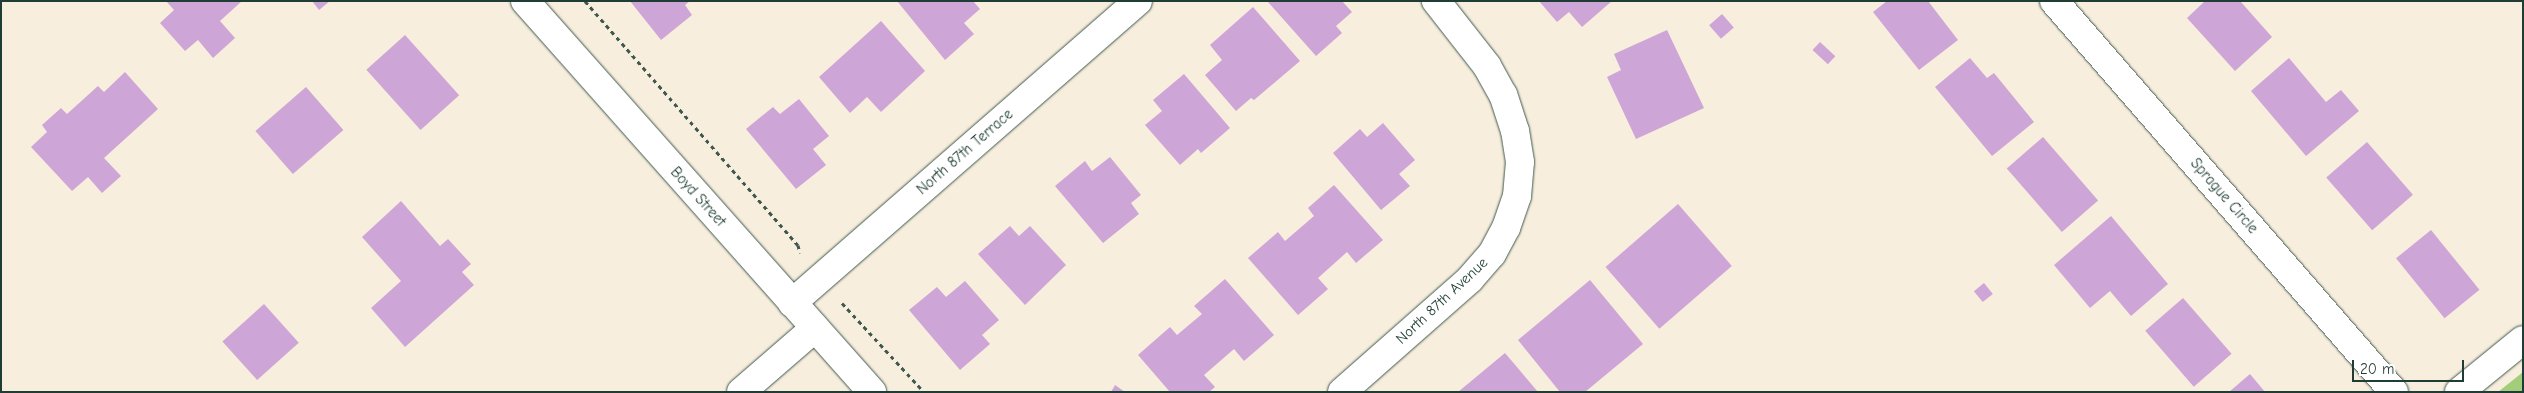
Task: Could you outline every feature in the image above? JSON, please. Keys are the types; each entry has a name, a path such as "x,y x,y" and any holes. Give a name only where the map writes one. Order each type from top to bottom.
{"street":[{"name":"Boyd Street","path":"525,1 872,392"},
{"name":"North 87th Terrace","path":"792,302 1138,1"},
{"name":"North 87th Avenue","path":"1342,392 1470,279 1492,254 1506,228 1517,196 1520,162 1515,131 1503,95 1487,66 1436,1"},
{"name":"Sprague Circle","path":"2054,1 2394,392"},
{"path":"741,392 815,328"},
{"path":"2459,392 2523,340"}],"path":[{"path":"586,1 798,245 802,260 818,280 846,305 924,392"}],"green space":[{"path":"2523,372 2523,392 2498,392"}],"building":[{"path":"166,1 242,1 220,21 235,38 213,58 198,40 185,51 160,23 174,10"},
{"path":"312,1 330,1 319,10"},
{"path":"630,1 690,1 685,5 692,15 661,40"},
{"path":"897,1 973,1 980,9 964,23 974,34 945,60"},
{"path":"1267,1 1342,1 1352,12 1336,26 1342,33 1316,56"},
{"path":"1539,1 1612,1 1582,27 1569,12 1557,22"},
{"path":"1887,1 1928,1 1958,40 1919,70 1873,12"},
{"path":"2205,1 2240,1 2272,37 2235,71 2187,18"},
{"path":"1253,7 1300,61 1254,100 1251,98 1236,111 1205,75 1222,60 1210,45"},
{"path":"1722,14 1734,28 1721,39 1709,25"},
{"path":"881,21 925,71 881,112 867,97 850,113 819,77"},
{"path":"1667,30 1704,108 1636,139 1607,77 1621,70 1614,54"},
{"path":"405,35 459,95 421,130 366,70"},
{"path":"1820,42 1835,56 1828,64 1812,50"},
{"path":"1970,58 1987,78 1994,73 2034,122 1992,156 1935,87"},
{"path":"2289,58 2326,102 2341,90 2359,111 2306,156 2251,91"},
{"path":"125,72 158,109 104,158 121,176 102,193 88,177 72,191 31,147 47,132 42,125 61,108 67,114 98,86 104,92"},
{"path":"1184,74 1230,128 1201,153 1198,149 1180,165 1145,125 1162,111 1153,100"},
{"path":"306,87 343,130 293,174 255,131"},
{"path":"799,99 829,136 813,149 826,165 796,189 746,129 773,107 780,114"},
{"path":"1383,123 1415,160 1399,174 1410,186 1381,210 1333,153 1360,129 1367,137"},
{"path":"2043,137 2098,200 2062,232 2007,168"},
{"path":"2367,142 2413,195 2372,230 2326,177"},
{"path":"1110,157 1141,195 1131,203 1139,214 1103,243 1055,186 1085,161 1092,171"},
{"path":"1334,185 1383,240 1356,263 1347,252 1318,278 1328,289 1298,315 1248,258 1278,232 1285,241 1314,216 1308,208"},
{"path":"401,201 440,246 448,239 471,264 462,272 474,285 405,347 371,308 401,281 362,237"},
{"path":"1678,204 1732,266 1659,329 1606,267"},
{"path":"2111,216 2168,284 2131,316 2110,291 2090,308 2054,265"},
{"path":"1010,226 1019,236 1030,226 1066,265 1025,305 978,254"},
{"path":"2431,230 2479,290 2444,318 2396,258"},
{"path":"1225,279 1274,335 1244,361 1234,349 1204,375 1215,387 1209,392 1170,392 1138,355 1170,327 1177,335 1202,314 1194,306"},
{"path":"1590,280 1643,344 1585,392 1560,392 1518,340"},
{"path":"965,281 999,320 982,335 990,344 960,370 909,310 937,287 946,297"},
{"path":"1984,283 1993,294 1983,302 1974,291"},
{"path":"2183,298 2232,354 2194,387 2145,331"},
{"path":"264,304 299,343 257,380 222,341"},
{"path":"1505,353 1538,392 1458,392"},
{"path":"2250,374 2265,392 2229,392"},
{"path":"1115,385 1125,392 1111,392"}]}
